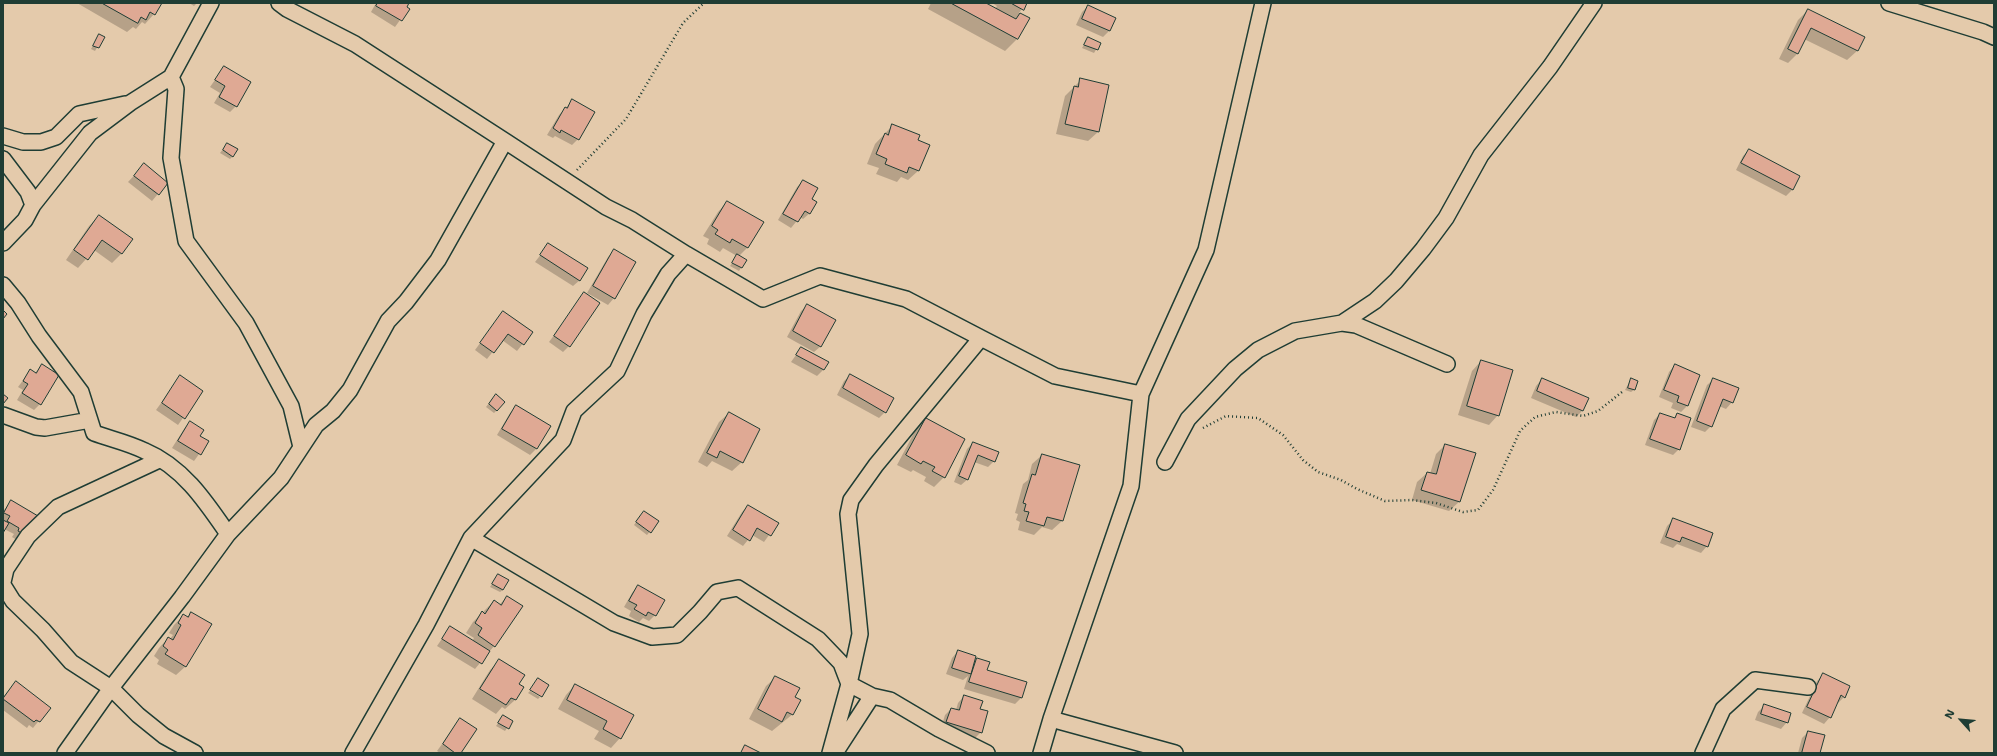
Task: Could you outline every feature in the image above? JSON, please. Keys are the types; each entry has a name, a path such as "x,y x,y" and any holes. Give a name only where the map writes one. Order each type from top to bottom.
{"street":[{"path":"3,243 25,220 33,205 90,133 130,103 171,77 211,3"},
{"path":"279,3 287,9 355,44 606,207 632,220 686,254 763,299 820,276 906,299 1055,376 1142,394"},
{"path":"1041,753 1051,719 1131,486 1142,394 1206,250 1263,3"},
{"path":"1342,323 1375,301 1396,281 1423,248 1446,218 1481,155 1550,67 1594,3"},
{"path":"1889,3 1983,32 1994,37"},
{"path":"171,77 176,89 171,158 186,241 246,323 291,406 301,447"},
{"path":"3,136 23,142 41,142 56,137 79,114 130,103"},
{"path":"65,753 228,534 281,478 316,425 333,411 350,390 388,321 406,302 438,260 505,141"},
{"path":"3,159 28,192 33,205"},
{"path":"353,753 426,625 471,538 563,440 574,410 617,371 644,314 668,274 686,254"},
{"path":"3,285 18,303 39,336 81,392 94,433 146,451 180,473 205,502 228,534"},
{"path":"1165,462 1188,419 1235,369 1258,350 1295,331 1342,323 1356,325 1447,364"},
{"path":"830,753 849,684 860,634 848,514 851,500 876,465 981,338"},
{"path":"3,416 40,428 90,420"},
{"path":"159,460 58,507 28,536 6,569 3,584 13,601 43,630 71,662 112,688 138,715 164,736 195,753"},
{"path":"471,538 614,623 652,637 677,635 717,592 738,588 818,639 841,663 849,684 872,696 890,700 939,729 987,753"},
{"path":"1703,753 1723,709 1755,680 1808,687"},
{"path":"835,753 872,696"},
{"path":"1051,719 1176,753"}],"path":[{"path":"567,181 626,119 683,23 704,3"},
{"path":"1201,429 1206,424 1226,416 1258,418 1283,435 1303,460 1318,472 1341,480 1357,489 1385,501 1412,500 1436,503 1463,512 1478,510 1493,490 1520,431 1535,417 1556,412 1583,416 1598,411 1622,392"}],"building":[{"path":"102,3 162,3 155,15 150,12 146,20 141,17 138,23"},
{"path":"378,3 409,3 407,7 410,9 402,21 376,6"},
{"path":"951,3 986,3 1016,19 1020,13 1030,18 1018,39"},
{"path":"1011,3 1027,3 1024,10"},
{"path":"1088,5 1116,18 1110,31 1082,19"},
{"path":"1808,9 1865,37 1858,51 1811,28 1798,54 1788,49"},
{"path":"99,34 105,37 99,48 93,46"},
{"path":"1088,37 1101,43 1098,50 1084,45"},
{"path":"224,66 251,82 237,107 219,97 225,86 215,80"},
{"path":"1080,78 1109,85 1099,132 1065,124 1074,86 1078,87"},
{"path":"572,99 595,112 579,140 561,130 560,133 553,128 565,107 567,108"},
{"path":"892,124 920,135 918,140 930,145 919,171 909,167 907,173 885,164 887,159 876,154 885,133 888,135"},
{"path":"227,143 238,149 233,157 223,150"},
{"path":"1749,149 1800,176 1793,190 1741,163"},
{"path":"144,163 168,183 159,195 134,176"},
{"path":"803,180 818,188 812,199 817,202 810,214 805,211 798,222 783,214"},
{"path":"727,201 764,222 748,248 732,239 730,243 715,234 718,230 712,226"},
{"path":"99,215 133,239 122,254 102,240 88,260 74,250"},
{"path":"548,243 588,268 580,281 540,255"},
{"path":"614,249 636,262 615,299 593,286"},
{"path":"737,254 747,260 742,268 732,263"},
{"path":"584,292 600,303 570,347 554,336"},
{"path":"807,304 836,320 821,347 793,331"},
{"path":"3,310 7,314 3,319"},
{"path":"503,311 533,332 524,345 508,334 494,353 480,343"},
{"path":"801,347 829,362 824,370 796,355"},
{"path":"1481,360 1513,370 1499,416 1467,406"},
{"path":"42,364 59,375 41,405 22,393 28,384 23,381 30,369 36,373"},
{"path":"1675,364 1700,375 1688,406 1677,402 1679,396 1664,390"},
{"path":"850,374 894,398 886,413 843,388"},
{"path":"180,375 203,391 185,419 162,403"},
{"path":"1542,378 1589,398 1583,411 1537,391"},
{"path":"1631,378 1638,381 1635,390 1628,388"},
{"path":"1713,378 1739,388 1733,403 1723,399 1712,427 1697,421"},
{"path":"3,394 8,398 3,404"},
{"path":"496,394 505,402 497,411 489,404"},
{"path":"516,405 551,426 537,449 502,429"},
{"path":"729,412 760,429 743,463 720,451 717,458 707,453"},
{"path":"1660,413 1675,418 1677,413 1691,418 1680,450 1650,439"},
{"path":"926,418 965,439 945,478 932,471 935,467 923,461 921,464 906,455"},
{"path":"190,421 204,430 200,436 209,441 201,455 178,441"},
{"path":"973,442 999,452 995,462 978,455 968,480 959,476"},
{"path":"1445,444 1476,453 1460,502 1421,490 1427,472 1436,474"},
{"path":"1042,454 1080,465 1063,521 1047,517 1044,526 1026,521 1029,512 1024,511 1026,504 1023,503 1032,474 1035,475"},
{"path":"11,500 38,516 27,536 18,531 19,528 7,521 10,516 4,513"},
{"path":"748,505 779,523 771,536 757,528 750,541 733,530"},
{"path":"644,511 659,521 651,533 636,522"},
{"path":"1673,518 1713,533 1708,547 1682,537 1680,542 1666,537"},
{"path":"3,520 9,523 3,533"},
{"path":"498,574 509,580 503,590 492,584"},
{"path":"638,585 665,600 656,616 648,612 646,616 634,609 637,605 629,601"},
{"path":"507,596 523,606 495,647 478,635 482,628 475,623 482,611 485,614 494,600 501,605"},
{"path":"191,612 212,624 186,667 165,654 168,650 163,646 168,637 173,640 181,625 178,623 183,614 188,617"},
{"path":"450,626 490,651 482,664 442,639"},
{"path":"958,650 976,656 971,674 952,668"},
{"path":"977,658 990,662 987,670 1027,682 1022,698 969,682"},
{"path":"499,659 525,675 519,684 524,687 516,700 511,698 506,705 480,689"},
{"path":"1823,673 1850,686 1845,698 1841,695 1831,718 1807,707"},
{"path":"775,676 800,688 795,697 801,700 793,715 787,712 782,722 758,709"},
{"path":"538,678 549,685 542,697 530,690"},
{"path":"16,681 51,708 40,722 36,720 34,722 3,699"},
{"path":"575,684 634,715 621,739 603,729 607,721 567,700"},
{"path":"964,695 983,701 980,709 988,711 982,733 946,722 951,708 959,710"},
{"path":"1764,704 1791,713 1788,723 1761,714"},
{"path":"503,715 513,721 509,729 498,723"},
{"path":"460,718 477,729 461,753 455,753 443,744"},
{"path":"1808,731 1825,735 1820,753 1802,753"},
{"path":"745,745 761,753 741,753"}]}
